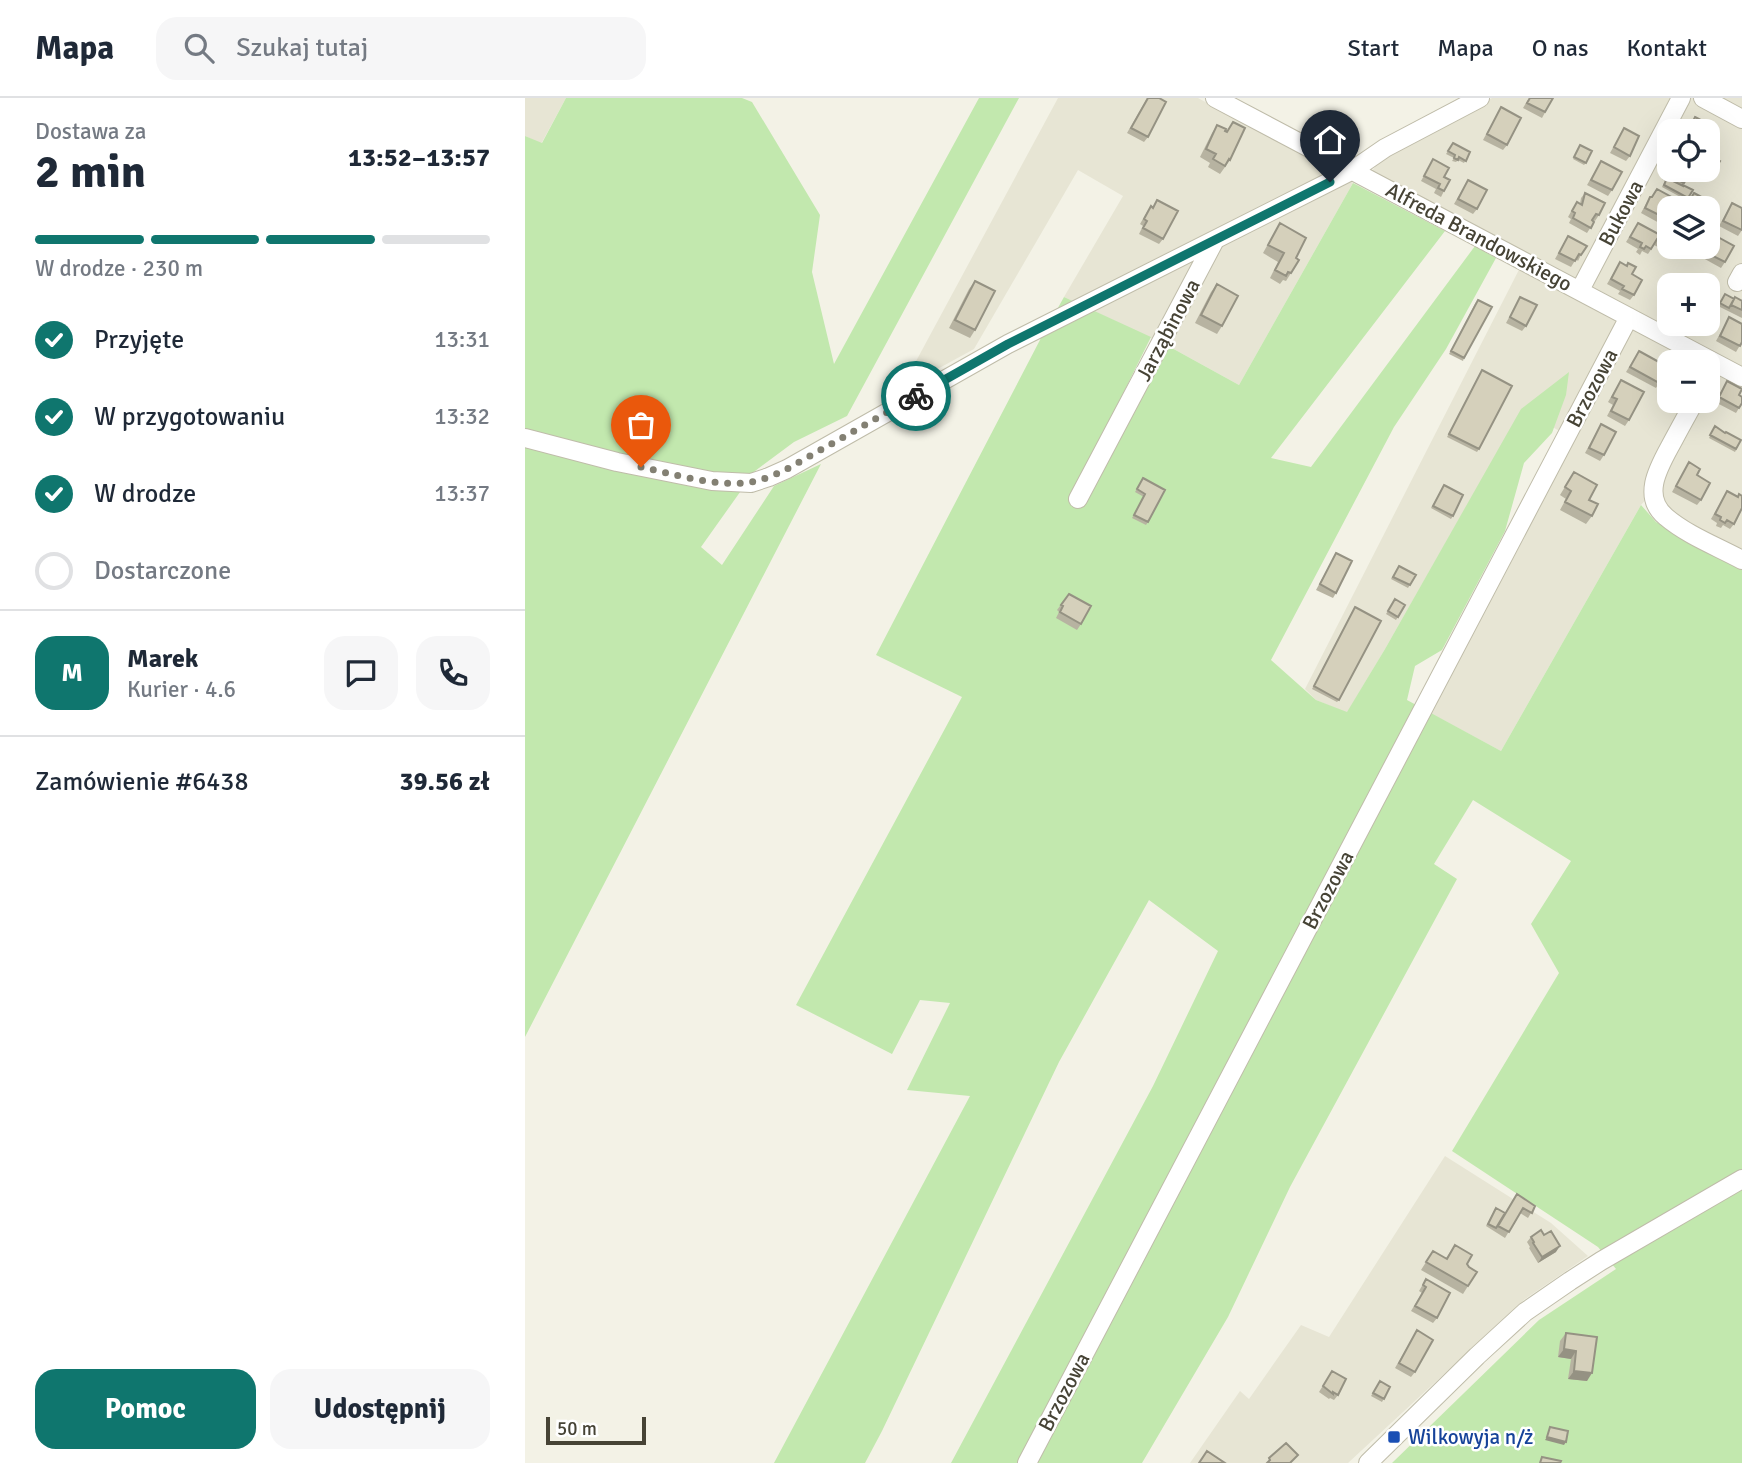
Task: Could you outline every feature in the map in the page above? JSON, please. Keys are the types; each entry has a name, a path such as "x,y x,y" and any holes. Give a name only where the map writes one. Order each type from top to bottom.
{"street":[{"name":"Alfreda Brandowskiego","path":"1215,98 1580,290 1681,350"},
{"path":"525,439 617,462 712,481 751,483 769,477 1008,344 1353,170 1385,148 1480,98"},
{"name":"Bukowa","path":"1580,290 1681,98"},
{"path":"1703,98 1742,119"},
{"name":"Jarząbinowa","path":"1078,499 1215,240"},
{"name":"Brzozowa","path":"1027,1463 1629,317"},
{"name":"Alfreda Brandowskiego","path":"1720,372 1742,377"},
{"path":"1688,413 1657,471 1653,491 1656,506 1665,517 1742,560"},
{"path":"1368,1463 1525,1312 1591,1268 1742,1179"}],"shaded area":[{"path":"525,98 566,98 541,144 525,136"},
{"path":"1058,98 1198,98 1353,183 1239,385 1170,347 1064,297 1123,196 1078,170 974,349 901,389"},
{"path":"1492,98 1742,98 1742,552 1673,515 1648,497 1501,751 1430,713 1573,439 1522,409 1347,713 1316,700 1305,689 1527,254 1372,171 1385,154"},
{"path":"1445,1156 1551,1223 1588,1256 1525,1299 1348,1463 1190,1463 1240,1391 1249,1399 1301,1325 1329,1337"}],"green space":[{"path":"566,98 742,98 752,102 820,215 812,272 834,364 979,98 1019,98 847,416 794,442 755,471 701,547 722,565 774,486 821,464 525,1037 525,136 542,143"},
{"path":"1353,183 1445,231 1271,458 1311,467 1475,246 1496,258 1446,349 1394,427 1271,660 1316,700 1347,712 1521,409 1569,372 1566,395 1552,433 1524,463 1505,531 1442,650 1415,666 1407,700 1501,751 1641,505 1656,522 1742,568 1742,1463 1392,1463 1539,1320 1616,1269 1598,1247 1452,1151 1559,973 1531,924 1571,861 1473,800 1434,864 1457,879 1290,1187 1228,1317 1142,1463 951,1463 1153,1086 1218,951 1149,900 1059,1062 865,1463 774,1463 970,1096 907,1090 950,1003 920,1000 892,1054 796,1005 962,697 876,655 1064,297 1151,337 1093,454 1170,347 1239,385"}],"building":[{"path":"1148,98 1159,98 1166,102 1148,137 1131,128"},
{"path":"1530,98 1553,98 1545,112 1527,103"},
{"path":"1501,107 1521,118 1507,145 1487,134"},
{"path":"1233,122 1245,128 1225,166 1213,159 1216,154 1206,149 1217,125 1227,132"},
{"path":"1624,128 1639,136 1630,156 1614,147"},
{"path":"1453,143 1470,152 1466,161 1459,157 1458,160 1454,158 1455,155 1448,151"},
{"path":"1580,145 1592,151 1586,163 1574,157"},
{"path":"1433,159 1449,168 1444,177 1450,180 1444,191 1438,188 1440,184 1424,176"},
{"path":"1601,161 1622,172 1612,190 1591,180"},
{"path":"1468,180 1487,190 1477,209 1458,199"},
{"path":"1665,182 1675,182 1693,190 1689,196 1684,196 1664,185"},
{"path":"1657,189 1670,196 1657,196 1657,214 1645,208"},
{"path":"1585,193 1605,203 1599,215 1596,214 1592,220 1594,222 1591,228 1573,218 1575,213 1572,211 1577,202 1582,205"},
{"path":"1157,200 1178,211 1163,239 1143,228 1147,221 1144,219"},
{"path":"1732,203 1742,208 1742,230 1723,221"},
{"path":"1280,223 1306,238 1296,258 1299,260 1286,276 1275,270 1284,253 1268,245"},
{"path":"1638,223 1657,233 1651,249 1640,247 1642,243 1630,237"},
{"path":"1568,236 1587,246 1575,261 1559,253"},
{"path":"1720,238 1734,246 1725,262 1719,259"},
{"path":"1620,262 1636,267 1632,274 1642,280 1634,295 1611,279"},
{"path":"975,281 995,291 975,330 955,320"},
{"path":"1217,284 1238,296 1222,326 1201,315"},
{"path":"1725,294 1734,299 1729,308 1720,303"},
{"path":"1520,297 1537,305 1526,326 1510,317"},
{"path":"1735,297 1742,301 1742,310 1731,305"},
{"path":"1478,300 1492,307 1464,358 1451,351"},
{"path":"1729,317 1742,324 1740,346 1720,336"},
{"path":"1639,351 1657,361 1657,382 1630,367"},
{"path":"1482,370 1512,386 1479,449 1449,434"},
{"path":"1621,380 1644,392 1629,420 1611,411 1617,399 1612,397"},
{"path":"1727,381 1742,389 1739,395 1742,397 1742,403 1739,408 1720,398"},
{"path":"1601,424 1616,432 1604,455 1589,448"},
{"path":"1715,426 1741,440 1736,449 1710,435"},
{"path":"1689,462 1700,469 1697,475 1710,483 1701,500 1676,486"},
{"path":"1574,472 1597,485 1589,500 1598,504 1592,516 1565,502 1571,491 1565,487"},
{"path":"1143,478 1165,490 1148,522 1134,515 1145,494 1137,489"},
{"path":"1444,485 1463,495 1453,516 1433,506"},
{"path":"1727,491 1738,497 1739,494 1742,496 1742,508 1734,524 1727,520 1725,523 1715,514"},
{"path":"1336,553 1352,561 1336,593 1320,584"},
{"path":"1399,566 1416,575 1410,585 1393,577"},
{"path":"1069,594 1091,606 1081,624 1060,612 1063,606 1061,605"},
{"path":"1395,599 1405,605 1398,617 1388,611"},
{"path":"1355,607 1381,621 1339,700 1314,686"},
{"path":"1517,1194 1535,1206 1532,1213 1523,1208 1509,1232 1498,1226"},
{"path":"1496,1208 1505,1213 1496,1228 1488,1224"},
{"path":"1541,1230 1544,1235 1551,1231 1560,1246 1542,1257 1531,1237"},
{"path":"1455,1245 1472,1255 1467,1264 1477,1272 1468,1286 1426,1262 1433,1251 1447,1259"},
{"path":"1426,1279 1450,1293 1437,1318 1415,1306 1426,1287 1423,1285"},
{"path":"1417,1330 1433,1340 1415,1372 1399,1363"},
{"path":"1566,1333 1597,1337 1592,1373 1574,1371 1576,1351 1564,1349"},
{"path":"1332,1371 1346,1379 1338,1395 1323,1386"},
{"path":"1380,1381 1390,1387 1384,1399 1373,1393"},
{"path":"1550,1427 1568,1431 1566,1442 1547,1437"},
{"path":"1286,1443 1298,1455 1290,1463 1267,1463 1269,1458"},
{"path":"1207,1451 1225,1463 1199,1463"},
{"path":"1542,1457 1561,1461 1540,1463"}],"way so far":[{"path":"641,467 712,481 751,483 787,469 916,396"}],"place":[{"name":"Wilkowyja n/ż","path":"1394,1437"}],"route":[{"path":"916,396 1008,344 1330,182"}]}
